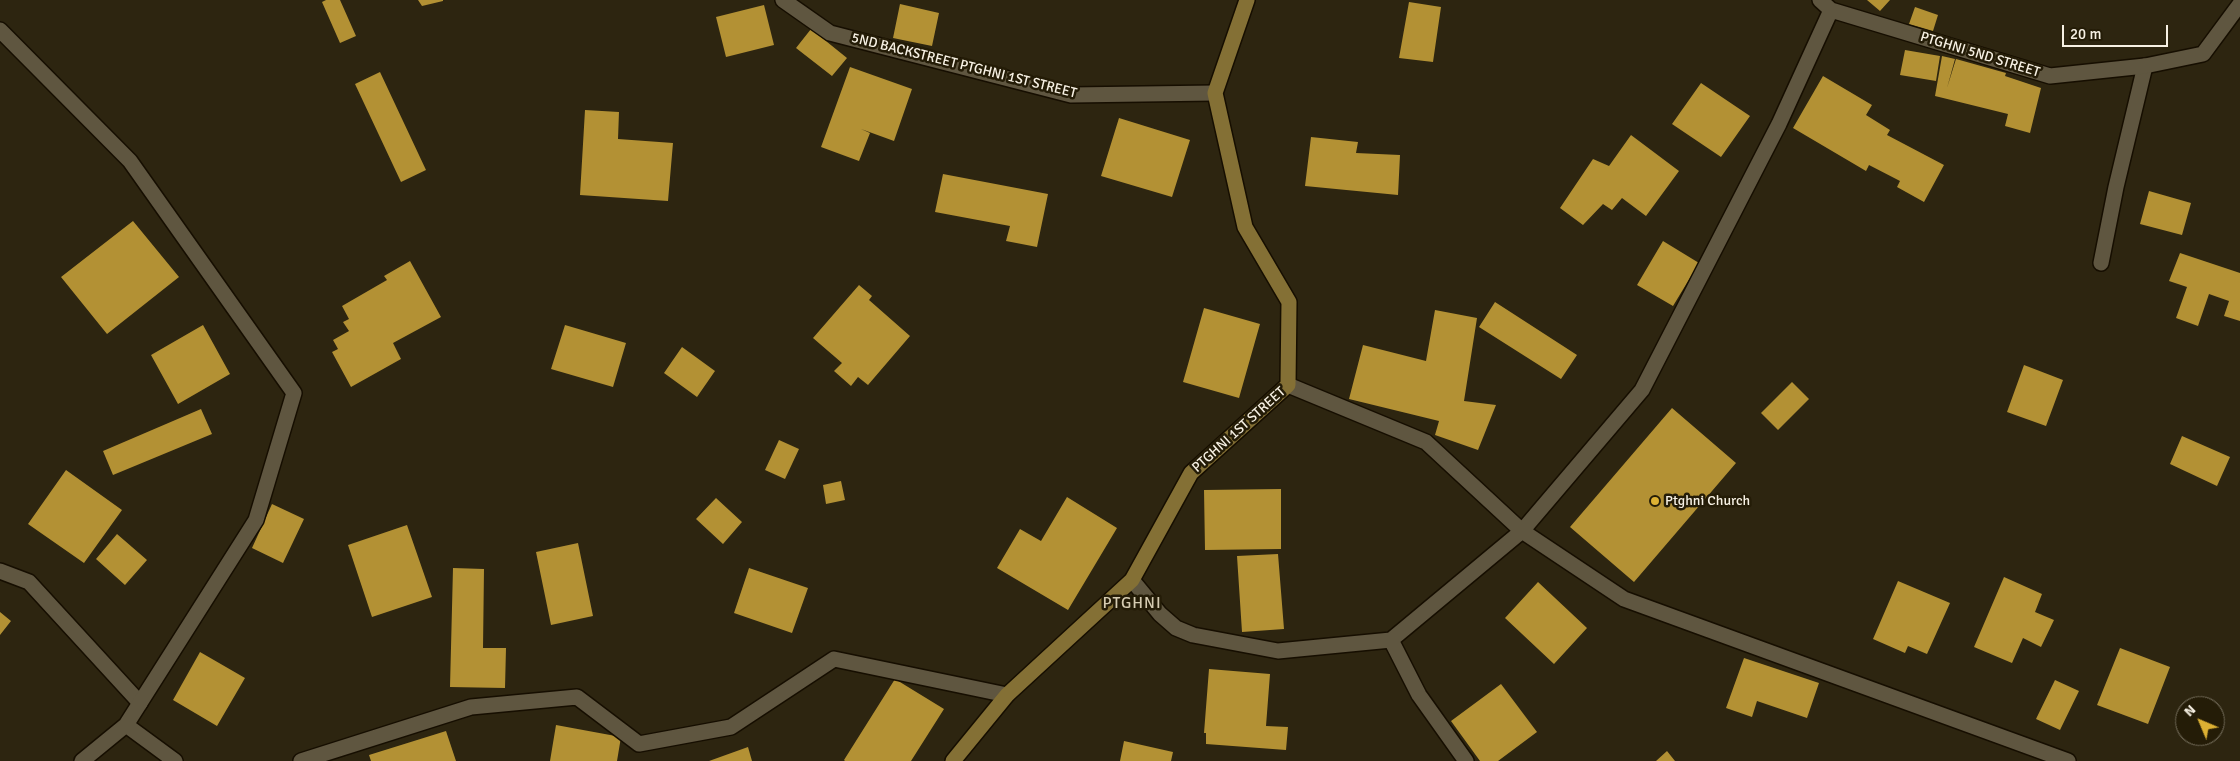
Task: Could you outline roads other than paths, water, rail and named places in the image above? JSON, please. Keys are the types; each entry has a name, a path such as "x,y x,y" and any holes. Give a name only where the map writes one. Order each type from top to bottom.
{"street":[{"name":"5ND BACKSTREET PTGHNI 1ST STREET","path":"783,0 830,33 1071,95 1215,93"},
{"path":"1215,93 1247,0"},
{"name":"PTGHNI 5ND STREET","path":"1826,5 2050,76 2146,66 2203,54 2240,4"},
{"path":"1132,580 1160,614 1176,628 1193,635 1278,651 1391,640 1522,531 1642,390 1779,124 1826,5"},
{"path":"0,30 130,161 294,393 256,520 126,725 82,761"},
{"path":"2102,263 2116,187 2146,66"},
{"name":"PTGHNI 1ST STREET","path":"953,761 1007,694 1132,580 1190,473 1288,385 1289,302 1246,227 1215,93"},
{"path":"1288,385 1426,442 1522,531 1624,599 2068,761"},
{"path":"0,570 29,582 140,703"},
{"path":"1391,640 1418,695 1466,761"},
{"path":"301,761 471,708 577,696 639,744 731,727 834,658 1007,694"},
{"path":"126,725 175,761"}],"place":[{"name":"Ptghni Church","path":"1655,501"}],"district":[{"name":"PTGHNI","path":"1132,604"}]}
